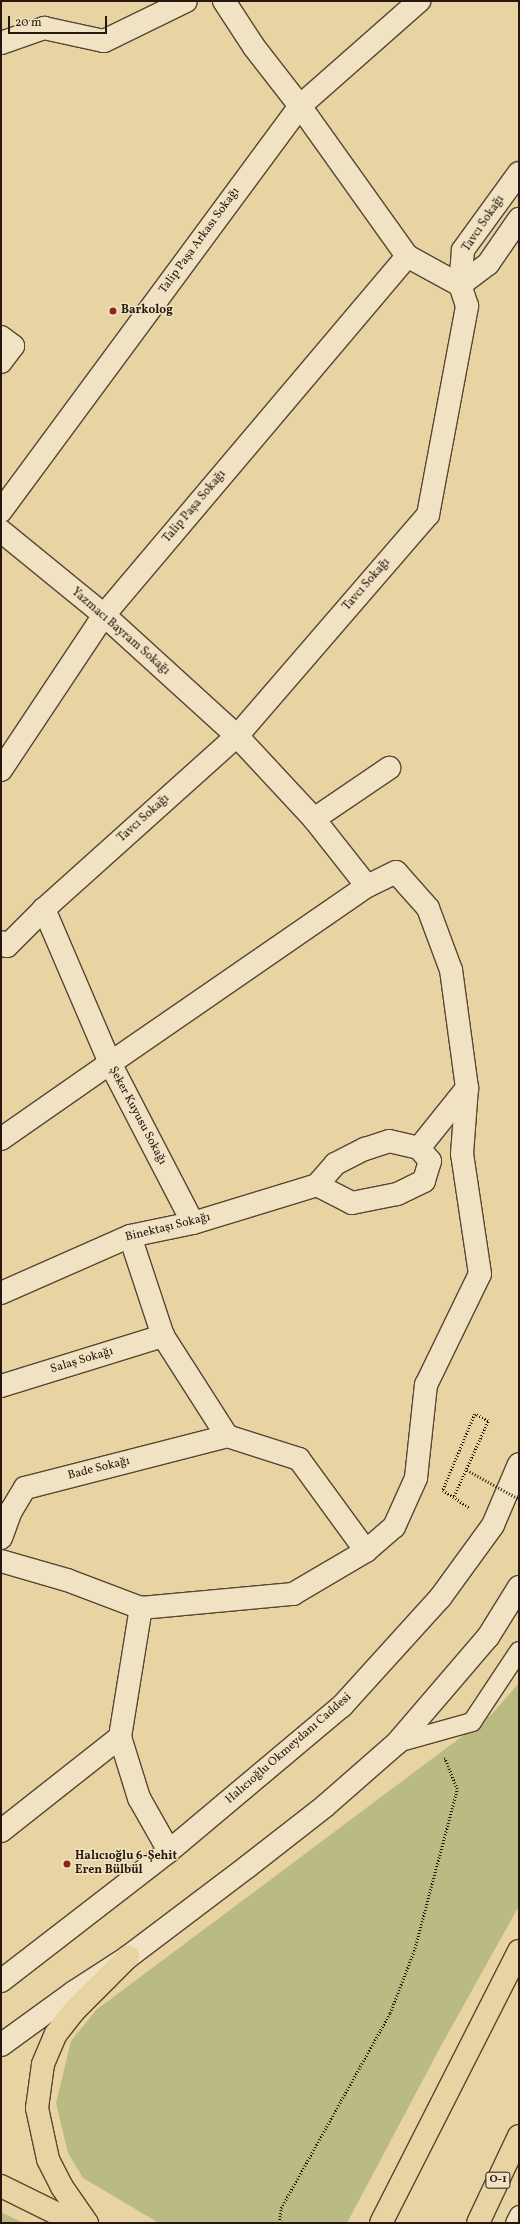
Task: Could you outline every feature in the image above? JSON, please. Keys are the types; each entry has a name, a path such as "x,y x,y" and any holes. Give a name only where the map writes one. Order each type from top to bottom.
{"highway":[{"path":"381,2223 519,1951"},
{"path":"87,2223 62,2187 48,2160 38,2108 42,2064 56,2034 73,2012 128,1957"},
{"name":"O-1","path":"478,2223 519,2136"},
{"path":"1,2186 76,2223"}],"street":[{"path":"1,43 44,28 104,41 186,1"},
{"path":"224,1 254,47 300,106 407,256 460,285 488,264 519,219"},
{"name":"Talip Paşa Arkası Sokağı","path":"1,511 300,106 419,1"},
{"name":"Tavcı Sokağı","path":"1,942 7,946 44,909 237,736 428,515 467,306 460,285 463,250 519,173"},
{"name":"Talip Paşa Sokağı","path":"1,770 104,615 407,256"},
{"path":"1,337 13,346 1,362"},
{"name":"Yazmacı Bayram Sokağı","path":"1,531 104,615 237,736 314,819 367,886"},
{"path":"314,819 389,768"},
{"path":"1,1561 67,1580 141,1608 294,1594 366,1551 394,1527 416,1478 426,1385 480,1274 462,1154 467,1088 451,970 428,908 396,872 367,886 110,1062 44,909"},
{"name":"Şeker Kuyusu Sokağı","path":"1,1139 110,1062 193,1222"},
{"path":"418,1148 467,1088"},
{"path":"389,1141 418,1148 430,1161 424,1180 397,1194 352,1203 317,1185 335,1164 365,1149 389,1141"},
{"name":"Binektaşı Sokağı","path":"1,1293 130,1236 193,1222 317,1185"},
{"path":"130,1236 163,1336 227,1436 299,1460 366,1551"},
{"name":"Salaş Sokağı","path":"1,1386 163,1336"},
{"name":"Bade Sokağı","path":"1,1538 11,1511 25,1488 227,1436"},
{"name":"Halıcıoğlu Okmeydanı Caddesi","path":"1,1981 169,1850 342,1706 440,1598 493,1525 519,1464"},
{"path":"1,2045 74,1992 128,1957 319,1810 397,1743 488,1637 519,1587"},
{"path":"141,1608 120,1737 139,1798 169,1850"},
{"path":"1,1831 120,1737"}],"lane":[{"path":"397,1743 472,1722 519,1651"},
{"path":"515,2223 519,2216"}],"path":[{"path":"454,1496 488,1421 475,1414 443,1490 454,1496 493,1525"},
{"path":"466,1470 519,1499"},
{"path":"280,2223 281,2208 390,2013 414,1951 457,1789 445,1759 438,1757"}],"green space":[{"path":"519,1683 519,1906 442,2044 347,2223 159,2223 83,2178 68,2153 56,2103 71,2041 96,2010 492,1714"},
{"path":"1,2212 23,2223 1,2223"}],"place":[{"name":"Barkolog","path":"113,311"},
{"name":"Halıcıoğlu 6-Şehit Eren Bülbül","path":"67,1864"}]}
